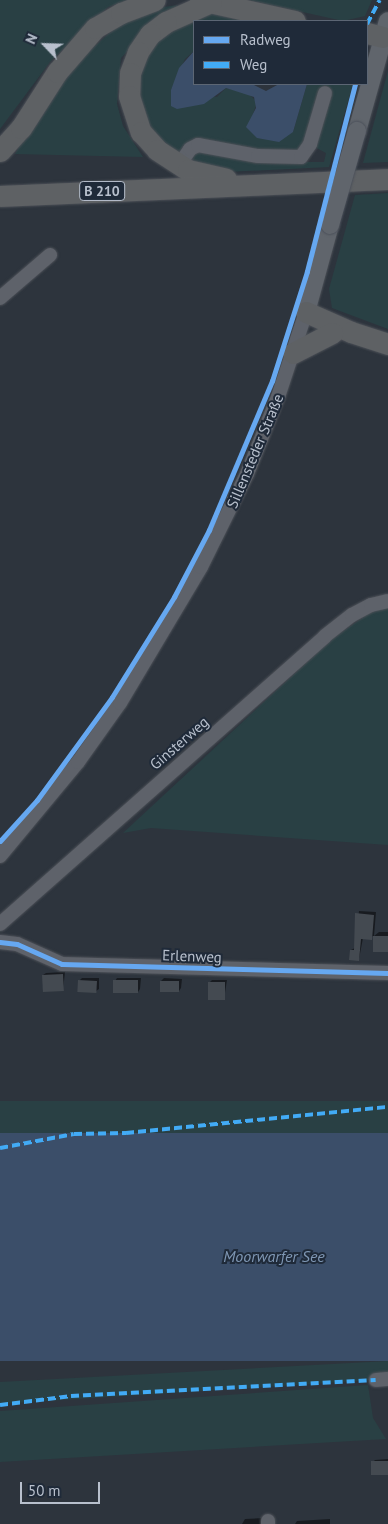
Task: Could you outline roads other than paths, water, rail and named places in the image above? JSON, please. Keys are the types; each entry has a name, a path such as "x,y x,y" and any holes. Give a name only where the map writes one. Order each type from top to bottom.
{"highway":[{"path":"0,151 21,128 57,72 95,28 121,13 155,0"},
{"path":"249,186 178,165 157,150 141,132 129,96 130,73 138,52 150,34 166,22 206,1 290,20"},
{"name":"B 210","path":"0,196 388,179"},
{"path":"304,318 342,333 388,344"},
{"path":"293,353 342,333"}],"main road":[{"name":"Sillensteder Straße","path":"368,80 377,38"},
{"name":"Sillensteder Straße","path":"304,318 357,131 367,85"}],"street":[{"path":"178,165 190,149 198,146 231,153 283,158 301,156 310,144 324,93"},
{"path":"0,298 50,255"},
{"name":"Sillensteder Straße","path":"0,856 78,762 163,634 201,568 247,474 293,353 304,318"},
{"name":"Ginsterweg","path":"0,924 325,636 352,615 371,605 388,601"},
{"name":"Erlenweg","path":"0,942 17,944 62,964 388,973"}],"water":[{"path":"193,52 193,85 254,85 266,91 277,85 307,85 293,132 279,142 257,138 246,127 256,108 254,97 226,88 204,104 177,109 171,106 171,90 179,68"},
{"name":"Moorwarfer See","path":"0,1133 388,1133 388,1361 0,1361"}]}
